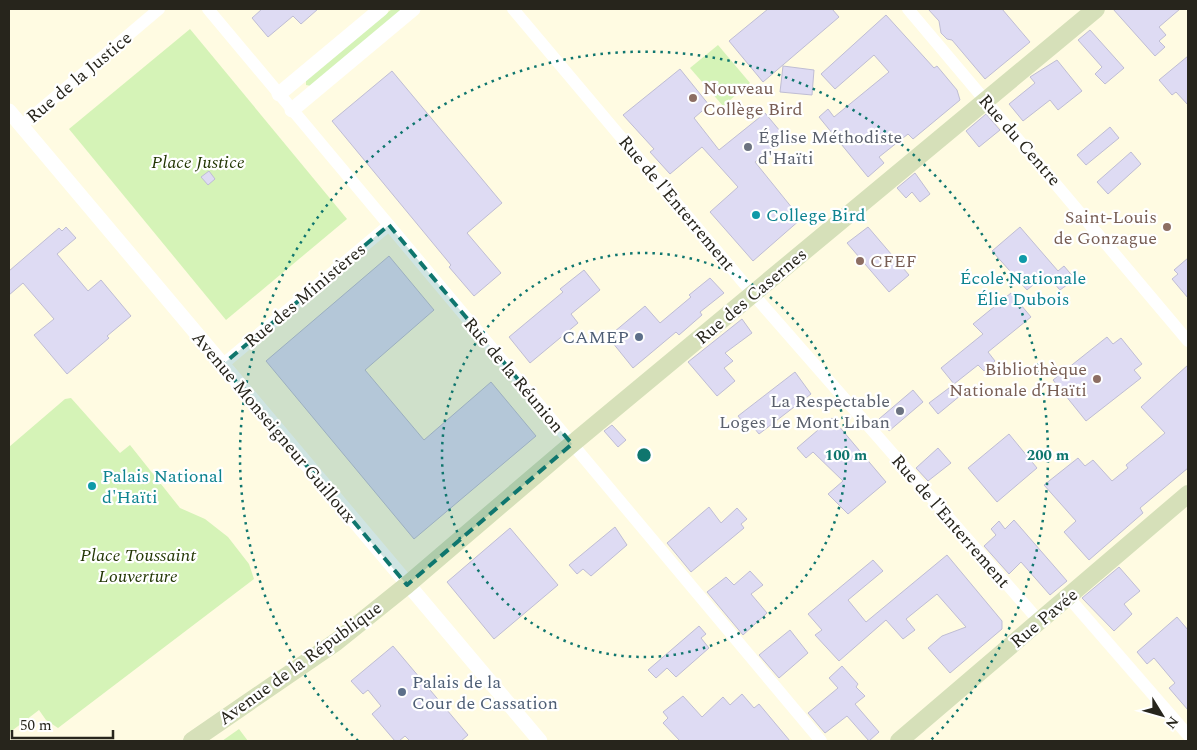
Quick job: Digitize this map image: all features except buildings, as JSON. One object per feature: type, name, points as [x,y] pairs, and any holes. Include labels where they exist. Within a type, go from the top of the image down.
[{"type":"main road","name":"Rue des Casernes","points":[[407,585],[572,444],[1096,9]]},
{"type":"main road","name":"Rue Pavée","points":[[899,741],[1069,598],[1188,494]]},
{"type":"main road","name":"Avenue de la République","points":[[192,741],[336,642],[407,585]]},
{"type":"street","name":"Rue de la Justice","points":[[21,126],[159,9]]},
{"type":"street","name":"Rue de la Réunion","points":[[208,9],[821,741]]},
{"type":"street","points":[[279,94],[381,9]]},
{"type":"street","points":[[292,110],[413,9]]},
{"type":"street","name":"Rue de l'Enterrement","points":[[513,9],[754,294],[1040,622]]},
{"type":"street","name":"Rue du Centre","points":[[908,9],[986,102],[1059,184],[1188,341]]},
{"type":"street","name":"Avenue Monseigneur Guilloux","points":[[9,111],[540,741]]},
{"type":"street","name":"Rue des Ministères","points":[[222,365],[389,225]]},
{"type":"street","points":[[1069,598],[1188,735]]},
{"type":"highlighted area","points":[[389,225],[572,444],[407,585],[222,365]]},
{"type":"green space","points":[[392,9],[403,9],[311,86],[306,85],[306,80]]},
{"type":"green space","name":"Place Justice","points":[[190,29],[347,219],[226,320],[69,129]]},
{"type":"green space","points":[[718,45],[750,83],[723,106],[690,68]]},
{"type":"green space","name":"Place Toussaint Louverture","points":[[71,398],[120,453],[130,445],[180,508],[205,519],[228,537],[249,564],[254,579],[58,728],[46,720],[39,710],[9,733],[9,447],[65,399]]},
{"type":"green space","points":[[239,729],[248,741],[222,741]]},
{"type":"place","name":"Nouveau Collège Bird","points":[[693,98]]},
{"type":"place","name":"Église Méthodiste d'Haïti","points":[[748,147]]},
{"type":"place","name":"College Bird","points":[[756,215]]},
{"type":"place","name":"Saint-Louis de Gonzague","points":[[1167,227]]},
{"type":"place","name":"École Nationale Élie Dubois","points":[[1023,259]]},
{"type":"place","name":"CFEF","points":[[860,261]]},
{"type":"place","name":"CAMEP","points":[[639,337]]},
{"type":"place","name":"Bibliothèque Nationale d’Haïti","points":[[1097,379]]},
{"type":"place","name":"La Respectable Loges Le Mont Liban","points":[[900,411]]},
{"type":"place","name":"Palais National d'Haïti","points":[[92,486]]},
{"type":"place","name":"Palais de la Cour de Cassation","points":[[402,692]]}]
